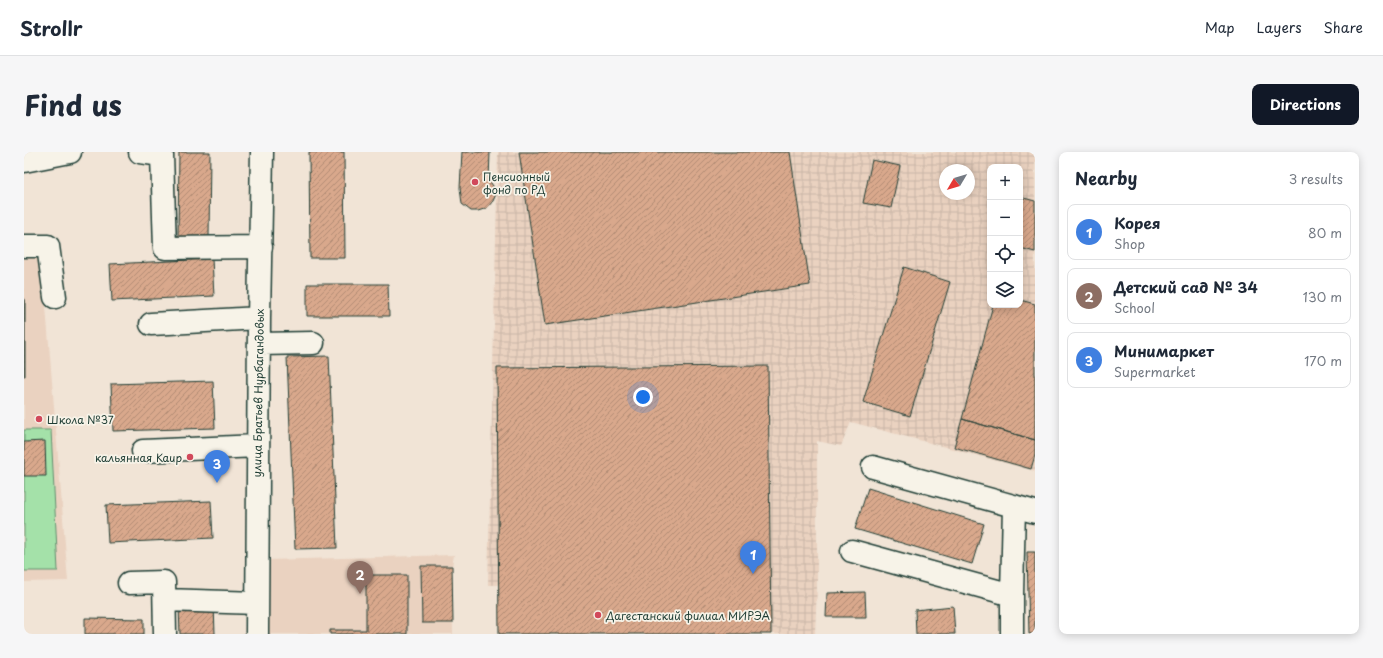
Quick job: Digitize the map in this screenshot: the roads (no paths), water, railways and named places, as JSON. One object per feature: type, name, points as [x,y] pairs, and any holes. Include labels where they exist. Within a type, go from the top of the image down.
[{"type":"street","points":[[24,161],[70,152]]},
{"type":"street","points":[[140,152],[162,155],[165,248],[261,247]]},
{"type":"street","name":"улица Братьев Нурбагандовых","points":[[257,634],[258,344],[262,152]]},
{"type":"street","points":[[24,246],[48,246],[55,297]]},
{"type":"street","points":[[151,324],[259,318]]},
{"type":"street","points":[[258,344],[313,343]]},
{"type":"street","points":[[143,451],[258,446]]},
{"type":"street","points":[[873,467],[1035,512]]},
{"type":"street","points":[[1012,634],[1014,506]]},
{"type":"street","points":[[852,551],[1012,595]]},
{"type":"street","points":[[129,583],[164,582],[165,634]]},
{"type":"street","points":[[165,600],[257,603]]},
{"type":"place","name":"Пенсионный фонд по РД","points":[[475,182]]},
{"type":"place","name":"Школа №37","points":[[39,419]]},
{"type":"place","name":"кальянная Каир","points":[[190,457]]},
{"type":"place","name":"Минимаркет","points":[[217,483]]},
{"type":"place","name":"Корея","points":[[753,574]]},
{"type":"place","name":"Детский сад № 34","points":[[360,594]]},
{"type":"place","name":"Дагестанский филиал МИРЭА","points":[[598,615]]}]
